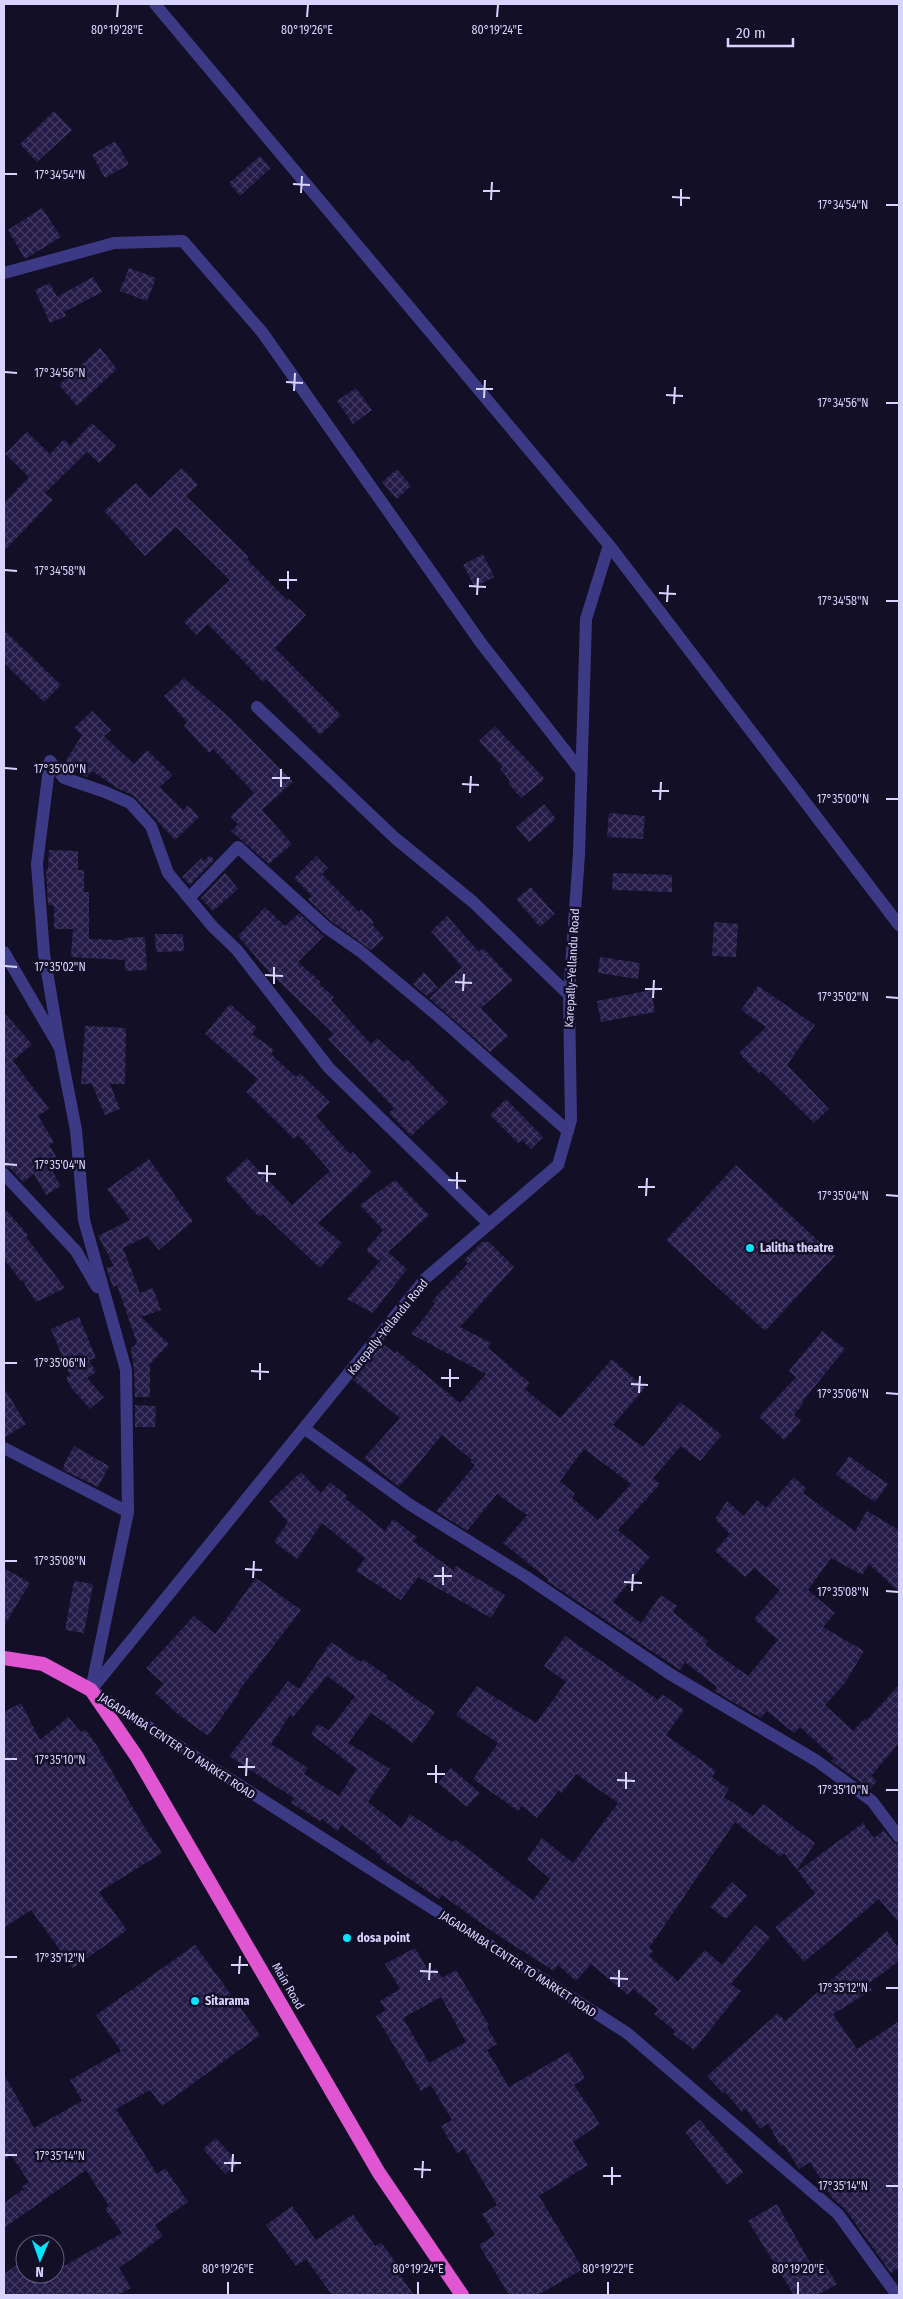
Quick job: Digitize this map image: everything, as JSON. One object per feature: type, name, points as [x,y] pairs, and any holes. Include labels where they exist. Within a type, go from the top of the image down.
[{"type":"highway","points":[[4,1658],[43,1664],[91,1690]]},
{"type":"highway","name":"Main Road","points":[[91,1690],[137,1757],[378,2172],[462,2295]]},
{"type":"street","points":[[156,4],[609,545],[899,925]]},
{"type":"street","points":[[4,273],[114,243],[183,241],[262,332],[480,643],[581,771]]},
{"type":"street","name":"Karepally-Yellandu Road","points":[[91,1690],[426,1278],[558,1165],[570,1120],[569,995],[579,854],[586,619],[609,545]]},
{"type":"street","points":[[257,707],[395,838],[472,902],[569,995]]},
{"type":"street","points":[[91,1690],[128,1512],[126,1370],[84,1220],[76,1130],[44,954],[37,864],[50,761],[64,778],[130,803],[151,826],[168,873],[236,950],[329,1068],[489,1224]]},
{"type":"street","points":[[189,898],[238,847],[327,928],[360,951],[438,1016],[568,1131]]},
{"type":"street","points":[[4,952],[60,1048]]},
{"type":"street","points":[[4,1174],[76,1251],[106,1302]]},
{"type":"street","points":[[305,1429],[409,1504],[524,1576],[670,1674],[817,1761],[872,1801],[899,1837]]},
{"type":"street","points":[[4,1448],[128,1512]]},
{"type":"street","name":"JAGADAMBA CENTER TO MARKET ROAD","points":[[91,1690],[627,2033],[838,2214],[897,2295]]},
{"type":"building","points":[[54,111],[72,130],[37,162],[20,144]]},
{"type":"building","points":[[115,141],[129,164],[105,178],[92,155]]},
{"type":"building","points":[[260,156],[271,168],[240,196],[229,183]]},
{"type":"building","points":[[42,208],[61,237],[25,259],[8,230]]},
{"type":"building","points":[[129,268],[156,278],[147,301],[120,291]]},
{"type":"building","points":[[93,277],[102,292],[64,312],[66,316],[50,323],[35,290],[50,283],[57,297]]},
{"type":"building","points":[[100,348],[117,369],[77,406],[59,385]]},
{"type":"building","points":[[356,388],[372,410],[353,424],[337,401]]},
{"type":"building","points":[[92,423],[116,446],[99,463],[87,452],[45,493],[53,500],[4,551],[4,503],[29,477],[5,454],[27,432],[50,454],[64,439],[70,446]]},
{"type":"building","points":[[182,468],[198,485],[186,496],[249,557],[247,559],[287,600],[289,599],[306,615],[275,648],[341,715],[320,735],[266,679],[263,682],[208,624],[196,635],[184,622],[230,580],[176,527],[145,556],[104,511],[136,483],[150,498]]},
{"type":"building","points":[[397,469],[411,486],[397,499],[382,482]]},
{"type":"building","points":[[483,554],[494,577],[475,587],[463,565]]},
{"type":"building","points":[[4,630],[61,685],[44,702],[4,663]]},
{"type":"building","points":[[184,678],[231,719],[293,782],[262,810],[292,844],[269,864],[231,831],[238,824],[230,817],[254,793],[213,749],[209,753],[184,726],[187,722],[164,696]]},
{"type":"building","points":[[92,711],[111,730],[104,736],[134,764],[147,750],[173,775],[160,787],[183,810],[188,805],[199,817],[175,840],[134,796],[119,789],[92,771],[87,777],[81,775],[65,762],[82,735],[74,728]]},
{"type":"building","points":[[495,726],[545,779],[521,798],[508,783],[510,781],[500,769],[503,767],[479,741]]},
{"type":"building","points":[[544,804],[556,819],[529,842],[516,827]]},
{"type":"building","points":[[609,813],[645,816],[643,839],[607,837]]},
{"type":"building","points":[[49,850],[78,851],[78,870],[84,870],[84,892],[89,892],[89,939],[124,940],[124,938],[145,937],[147,970],[125,971],[125,960],[71,957],[73,929],[54,929],[54,906],[48,905],[46,869],[48,869]]},
{"type":"building","points":[[210,855],[214,860],[190,885],[182,877],[202,858],[204,861]]},
{"type":"building","points":[[316,856],[328,868],[322,874],[359,912],[361,909],[374,922],[372,924],[384,938],[371,950],[332,922],[308,899],[312,896],[294,878]]},
{"type":"building","points":[[225,873],[238,889],[213,911],[201,898]]},
{"type":"building","points":[[613,873],[672,875],[672,892],[612,890]]},
{"type":"building","points":[[531,887],[555,914],[540,927],[516,899]]},
{"type":"building","points":[[265,907],[285,926],[299,913],[324,936],[298,962],[321,982],[319,984],[334,997],[331,1000],[371,1044],[377,1038],[403,1062],[407,1059],[448,1102],[411,1136],[389,1113],[394,1108],[328,1039],[334,1034],[268,971],[238,936]]},
{"type":"building","points":[[447,916],[479,952],[483,948],[513,980],[481,1008],[508,1036],[490,1052],[429,998],[462,967],[431,931]]},
{"type":"building","points":[[714,922],[738,924],[736,957],[712,956]]},
{"type":"building","points":[[155,934],[183,934],[184,951],[156,952]]},
{"type":"building","points":[[600,957],[640,963],[638,979],[598,973]]},
{"type":"building","points":[[424,972],[438,988],[427,996],[413,984]]},
{"type":"building","points":[[758,986],[815,1025],[787,1065],[829,1109],[814,1123],[761,1071],[759,1074],[739,1053],[766,1027],[741,1010]]},
{"type":"building","points":[[651,990],[655,1012],[601,1022],[597,1001]]},
{"type":"building","points":[[230,1004],[257,1028],[252,1034],[274,1050],[271,1054],[296,1077],[300,1073],[330,1102],[316,1116],[350,1154],[353,1152],[372,1173],[318,1223],[342,1243],[320,1268],[263,1214],[259,1217],[225,1179],[247,1158],[292,1205],[330,1171],[298,1135],[294,1139],[246,1092],[258,1079],[205,1034]]},
{"type":"building","points":[[4,1013],[32,1044],[13,1061],[49,1109],[38,1116],[54,1142],[49,1145],[57,1158],[48,1164],[61,1186],[46,1195],[34,1174],[23,1182],[10,1168],[4,1166]]},
{"type":"building","points":[[85,1026],[126,1028],[125,1084],[110,1084],[120,1109],[105,1115],[92,1084],[81,1084]]},
{"type":"building","points":[[506,1099],[543,1137],[531,1149],[522,1140],[518,1143],[490,1115]]},
{"type":"building","points":[[149,1159],[193,1221],[159,1250],[147,1236],[123,1248],[140,1293],[153,1288],[161,1310],[141,1317],[169,1344],[150,1364],[150,1397],[135,1397],[131,1349],[137,1343],[117,1285],[113,1287],[106,1268],[114,1266],[98,1236],[130,1220],[107,1189]]},
{"type":"building","name":"Lalitha theatre","points":[[736,1165],[835,1256],[765,1331],[666,1240]]},
{"type":"building","points":[[395,1180],[429,1215],[388,1252],[407,1269],[373,1313],[347,1299],[386,1254],[378,1261],[366,1250],[383,1230],[360,1205]]},
{"type":"building","points":[[4,1208],[28,1235],[26,1237],[65,1288],[36,1302],[22,1280],[4,1259]]},
{"type":"building","points":[[482,1242],[489,1242],[514,1267],[460,1327],[491,1343],[488,1348],[530,1383],[525,1389],[560,1418],[612,1359],[645,1388],[613,1425],[643,1447],[680,1402],[722,1435],[700,1461],[681,1446],[653,1478],[660,1484],[618,1530],[650,1557],[613,1602],[641,1623],[661,1595],[677,1606],[673,1612],[708,1641],[705,1645],[748,1676],[778,1640],[754,1619],[780,1590],[754,1568],[745,1577],[715,1551],[730,1534],[715,1519],[727,1501],[744,1516],[757,1500],[766,1508],[794,1477],[807,1489],[803,1493],[855,1531],[867,1511],[899,1530],[899,1592],[869,1564],[862,1575],[831,1558],[808,1590],[835,1613],[823,1627],[864,1651],[845,1683],[825,1705],[853,1731],[865,1718],[867,1720],[899,1685],[899,1743],[871,1776],[877,1781],[870,1789],[831,1761],[834,1758],[800,1727],[794,1733],[767,1711],[761,1718],[714,1691],[717,1687],[685,1662],[680,1670],[547,1581],[548,1579],[503,1543],[527,1515],[497,1494],[467,1531],[436,1511],[475,1465],[471,1462],[472,1460],[442,1435],[399,1487],[364,1458],[400,1418],[353,1380],[383,1344],[395,1353],[397,1351],[460,1403],[486,1374],[411,1334],[435,1304],[432,1301],[468,1263],[464,1260]],"holes":[[[584,1449],[631,1484],[598,1520],[572,1498],[575,1494],[560,1481]]]},
{"type":"building","points":[[79,1317],[96,1358],[89,1360],[96,1372],[87,1378],[104,1397],[90,1409],[72,1389],[66,1378],[70,1375],[51,1329]]},
{"type":"building","points":[[822,1331],[845,1349],[802,1402],[803,1404],[794,1415],[801,1421],[784,1440],[759,1417],[796,1377],[789,1371]]},
{"type":"building","points":[[4,1388],[26,1424],[4,1438]]},
{"type":"building","points":[[135,1405],[156,1406],[155,1427],[135,1427]]},
{"type":"building","points":[[74,1446],[109,1466],[98,1487],[63,1470],[65,1462]]},
{"type":"building","points":[[849,1456],[888,1484],[875,1502],[836,1475]]},
{"type":"building","points":[[301,1472],[321,1493],[330,1482],[347,1496],[345,1498],[385,1531],[393,1519],[417,1537],[413,1541],[453,1570],[456,1566],[505,1595],[491,1618],[418,1577],[401,1600],[356,1571],[365,1558],[322,1523],[297,1559],[274,1542],[288,1522],[269,1502]]},
{"type":"building","points":[[4,1568],[30,1583],[4,1626]]},
{"type":"building","points":[[256,1578],[301,1610],[238,1692],[208,1736],[174,1711],[155,1693],[164,1684],[146,1668],[194,1616],[215,1634]]},
{"type":"building","points":[[74,1581],[93,1584],[84,1633],[65,1630]]},
{"type":"building","points":[[565,1636],[658,1700],[662,1694],[684,1710],[666,1735],[716,1771],[712,1777],[729,1789],[724,1797],[753,1816],[763,1804],[815,1843],[797,1870],[784,1853],[781,1857],[735,1822],[649,1948],[653,1951],[649,1956],[678,1981],[705,1950],[722,1965],[755,1925],[770,1937],[731,1984],[741,1991],[694,2050],[673,2034],[675,2031],[654,2014],[658,2009],[633,1989],[628,1995],[591,1964],[576,1981],[558,1965],[554,1971],[499,1936],[442,1895],[439,1899],[381,1859],[382,1857],[342,1825],[337,1831],[322,1819],[320,1821],[291,1803],[294,1798],[229,1756],[288,1681],[299,1689],[331,1642],[361,1662],[363,1659],[387,1676],[386,1678],[435,1712],[413,1743],[371,1713],[348,1743],[390,1769],[368,1802],[401,1828],[410,1814],[452,1842],[455,1839],[533,1900],[550,1879],[527,1859],[542,1838],[573,1863],[618,1803],[576,1774],[562,1793],[559,1790],[537,1818],[522,1806],[518,1811],[473,1779],[498,1743],[456,1715],[477,1686],[536,1723],[566,1682],[544,1666]],"holes":[[[327,1676],[355,1696],[329,1730],[318,1724],[311,1734],[357,1769],[339,1796],[304,1774],[308,1768],[271,1744],[290,1715],[293,1717]]]},
{"type":"building","points":[[21,1703],[40,1740],[68,1717],[81,1732],[85,1729],[162,1853],[99,1892],[127,1930],[73,1968],[31,1910],[4,1928],[4,1712]]},
{"type":"building","points":[[451,1768],[480,1793],[467,1807],[438,1783]]},
{"type":"building","points":[[863,1823],[874,1838],[884,1830],[893,1842],[899,1845],[899,1923],[879,1899],[804,1962],[775,1927],[815,1894],[798,1871]]},
{"type":"building","points":[[732,1882],[747,1896],[726,1919],[710,1907]]},
{"type":"building","points":[[887,1931],[899,1949],[899,1961],[868,1984],[872,1990],[833,2014],[857,2049],[899,2021],[899,2268],[891,2273],[845,2209],[833,2199],[810,2162],[799,2169],[784,2145],[781,2147],[768,2123],[760,2129],[746,2109],[742,2112],[725,2092],[723,2093],[707,2076],[778,2013],[785,2021]]},
{"type":"building","points":[[195,1945],[260,2035],[162,2106],[150,2090],[116,2109],[157,2174],[165,2168],[188,2202],[155,2225],[163,2236],[119,2268],[131,2288],[118,2295],[8,2295],[4,2290],[4,2274],[15,2266],[15,2284],[65,2284],[65,2265],[122,2233],[105,2209],[109,2206],[86,2170],[4,2228],[4,2203],[24,2189],[22,2187],[29,2182],[11,2155],[4,2160],[4,2074],[34,2128],[82,2101],[70,2080],[121,2051],[96,2015]]},
{"type":"building","points":[[415,1948],[429,1972],[436,1968],[442,1978],[456,1970],[489,2025],[487,2027],[497,2044],[487,2050],[509,2087],[569,2052],[585,2078],[574,2085],[600,2124],[573,2142],[588,2165],[539,2196],[583,2269],[538,2295],[509,2295],[479,2245],[495,2235],[482,2214],[497,2205],[464,2149],[457,2153],[441,2126],[452,2120],[431,2085],[421,2091],[376,2016],[386,2010],[380,2001],[400,1989],[385,1964]],"holes":[[[441,1997],[466,2042],[429,2063],[403,2018]]]},
{"type":"building","points":[[700,2120],[743,2172],[727,2185],[685,2132]]},
{"type":"building","points":[[216,2138],[238,2163],[225,2174],[203,2149]]},
{"type":"building","points":[[777,2204],[812,2266],[822,2260],[837,2284],[818,2295],[794,2295],[748,2221]]},
{"type":"building","points":[[292,2206],[316,2240],[353,2214],[375,2246],[381,2242],[402,2271],[399,2274],[414,2295],[332,2295],[306,2259],[296,2266],[266,2225]]},
{"type":"place","name":"Lalitha theatre","points":[[750,1248]]},
{"type":"place","name":"dosa point","points":[[347,1938]]},
{"type":"place","name":"Sitarama","points":[[195,2001]]}]
